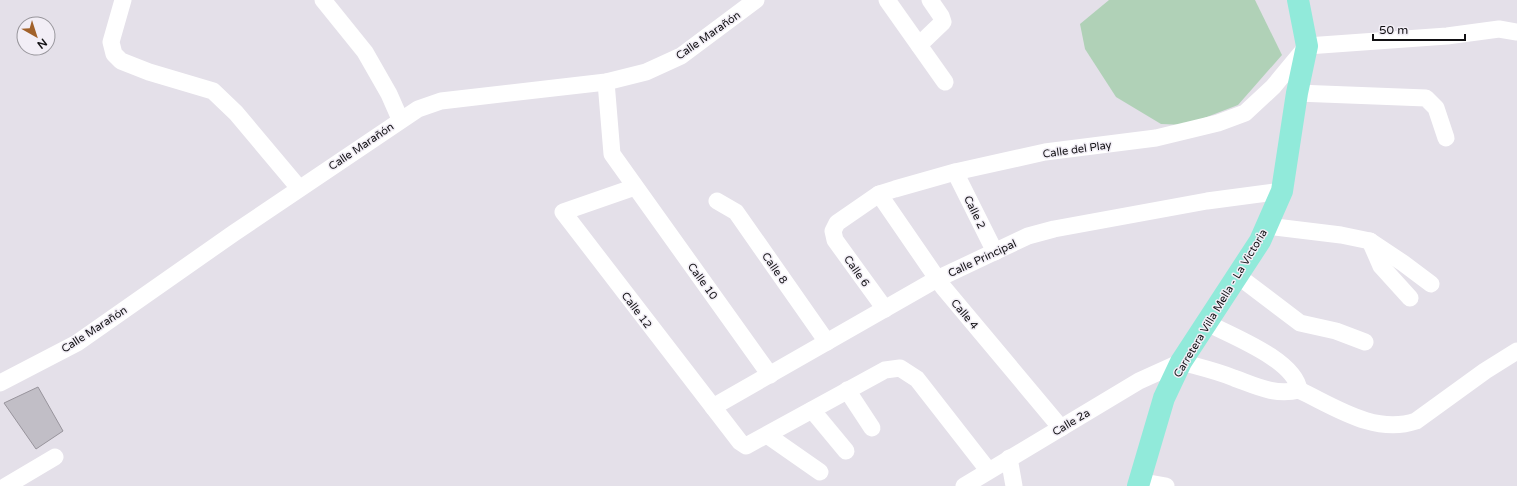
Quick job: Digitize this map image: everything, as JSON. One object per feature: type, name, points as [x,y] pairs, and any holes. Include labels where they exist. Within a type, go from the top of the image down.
[{"type":"main road","name":"Carretera Villa Mella - La Victoria","points":[[1138,484],[1164,398],[1181,362],[1260,242],[1282,191],[1297,93],[1307,46],[1298,0]]},
{"type":"street","points":[[123,0],[111,42],[112,49],[117,58],[149,72],[213,91],[236,113],[299,188]]},
{"type":"street","points":[[323,0],[365,52],[389,94],[400,119]]},
{"type":"street","name":"Calle Marañón","points":[[0,383],[78,343],[299,188],[400,119],[418,109],[441,101],[606,82],[646,72],[681,56],[756,0]]},
{"type":"street","points":[[887,0],[945,82]]},
{"type":"street","points":[[919,45],[943,22],[942,16],[930,0]]},
{"type":"street","points":[[1307,46],[1447,36],[1499,29],[1517,32]]},
{"type":"street","name":"Calle del Play","points":[[833,231],[837,223],[878,194],[955,172],[1045,152],[1156,138],[1218,123],[1245,113],[1273,87],[1307,46]]},
{"type":"street","name":"Calle 10","points":[[606,82],[612,154],[770,374]]},
{"type":"street","points":[[1297,93],[1426,98],[1434,104],[1446,138]]},
{"type":"street","name":"Calle 2","points":[[955,172],[995,252]]},
{"type":"street","name":"Calle 12","points":[[635,187],[563,212],[700,393],[713,407],[740,442],[746,446],[767,435]]},
{"type":"street","name":"Calle Principal","points":[[713,407],[937,279],[1028,236],[1054,229],[1207,200],[1282,191]]},
{"type":"street","name":"Calle 4","points":[[878,194],[937,279],[1061,428]]},
{"type":"street","name":"Calle 8","points":[[717,201],[736,212],[827,342]]},
{"type":"street","points":[[1267,226],[1341,235],[1370,241],[1403,263],[1430,284]]},
{"type":"street","name":"Calle 6","points":[[833,231],[835,240],[885,309]]},
{"type":"street","points":[[1370,241],[1381,266],[1410,298]]},
{"type":"street","points":[[1238,276],[1300,323],[1336,331],[1364,342]]},
{"type":"street","points":[[1207,322],[1281,364],[1298,382],[1299,390]]},
{"type":"street","points":[[1181,362],[1214,371],[1262,389],[1289,393],[1299,390],[1366,421],[1392,426],[1404,425],[1416,421],[1485,371],[1517,350]]},
{"type":"street","name":"Calle 2a","points":[[964,486],[988,470],[1139,381],[1181,362]]},
{"type":"street","points":[[820,472],[767,435],[885,370],[900,368],[917,379],[988,470]]},
{"type":"street","points":[[848,390],[872,428]]},
{"type":"street","points":[[812,410],[846,450]]},
{"type":"street","points":[[6,486],[55,457]]},
{"type":"street","points":[[1009,458],[1014,486]]},
{"type":"street","points":[[1138,484],[1166,486]]},
{"type":"green space","points":[[1109,0],[1255,0],[1282,55],[1238,105],[1186,125],[1161,124],[1116,97],[1085,49],[1080,24]]},
{"type":"building","points":[[38,387],[63,431],[36,449],[4,403]]}]
